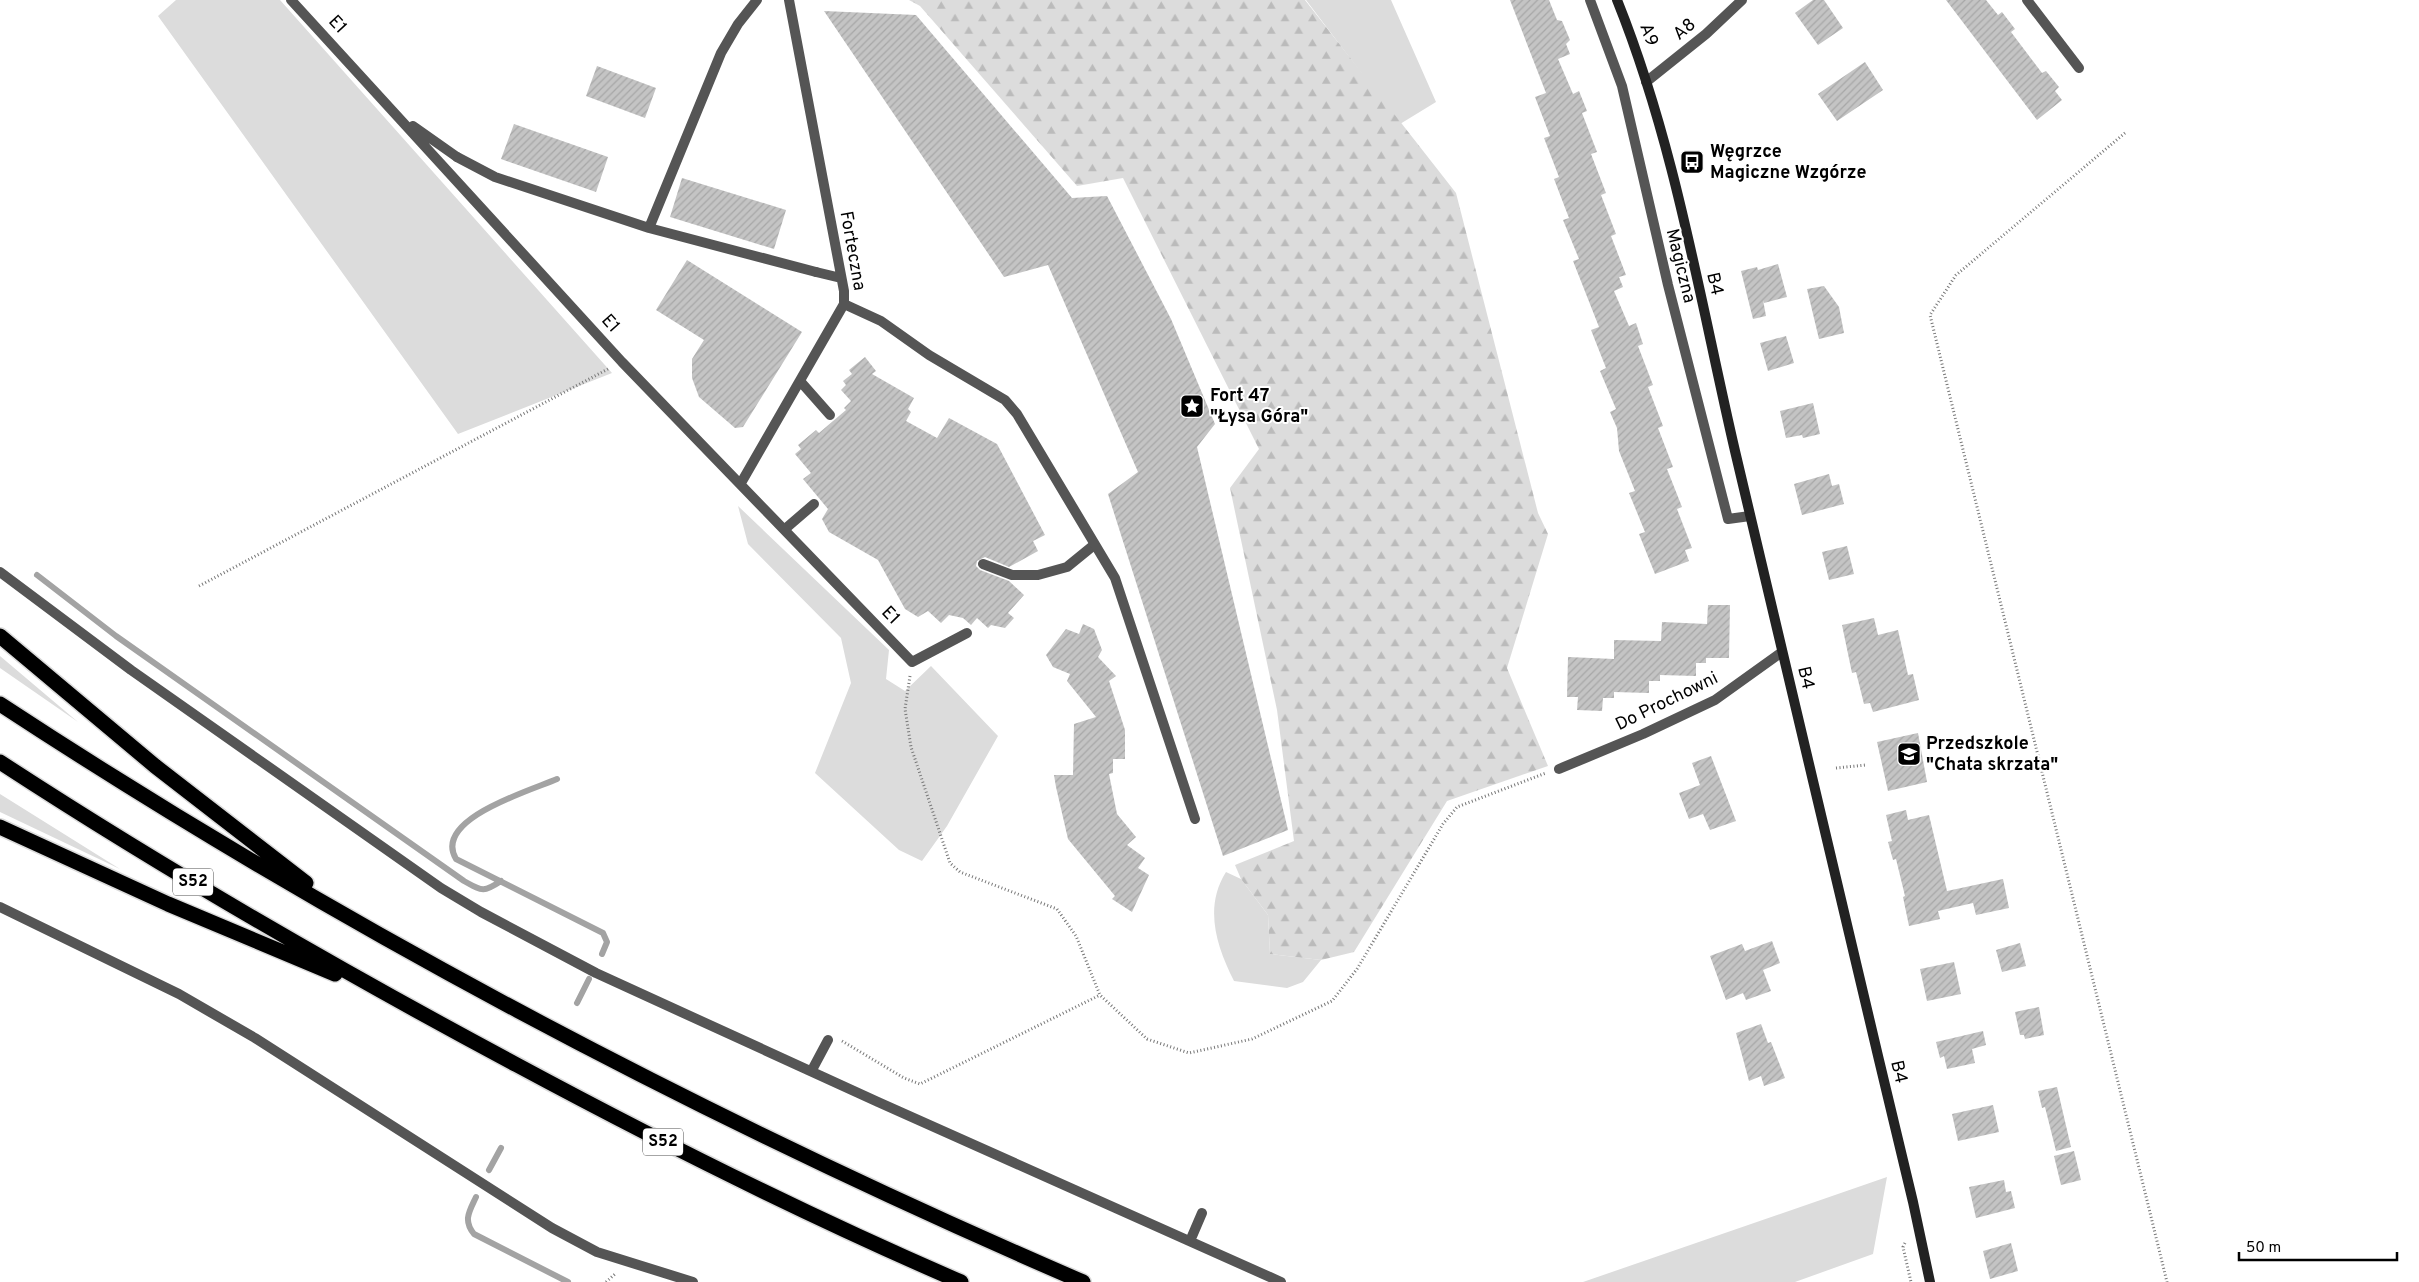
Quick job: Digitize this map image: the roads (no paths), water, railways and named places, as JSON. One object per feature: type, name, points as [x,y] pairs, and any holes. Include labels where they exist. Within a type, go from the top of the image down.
[{"type":"highway","points":[[0,636],[155,766],[356,922]]},
{"type":"highway","points":[[0,704],[174,814],[356,922],[509,1007],[659,1084],[941,1220],[1083,1282]]},
{"type":"highway","name":"S52","points":[[0,762],[173,870],[389,997],[637,1129],[807,1213],[961,1282]]},
{"type":"highway","points":[[0,827],[168,904],[389,997]]},
{"type":"street","name":"E1","points":[[292,0],[622,362],[912,662],[967,633]]},
{"type":"street","points":[[649,228],[721,52],[738,24],[757,0]]},
{"type":"street","name":"Forteczna","points":[[741,483],[844,304],[841,278],[789,0]]},
{"type":"street","name":"Magiczna","points":[[1590,0],[1622,86],[1664,267],[1728,519],[1750,516]]},
{"type":"street","name":"A9","points":[[1617,0],[1633,40],[1646,82]]},
{"type":"street","name":"A8","points":[[1646,82],[1706,34],[1742,0]]},
{"type":"street","points":[[2027,0],[2079,68]]},
{"type":"street","name":"B4","points":[[1646,82],[1669,159],[1750,516],[1930,1282]]},
{"type":"street","points":[[396,114],[457,157],[495,177],[649,228],[841,278]]},
{"type":"street","points":[[844,304],[873,315],[929,355],[1005,400],[1017,414],[1115,578],[1194,819]]},
{"type":"street","points":[[800,381],[830,415]]},
{"type":"street","points":[[785,529],[814,504]]},
{"type":"street","points":[[983,564],[1012,575],[1038,575],[1066,567],[1094,545]]},
{"type":"street","points":[[0,572],[132,670],[441,888],[481,912],[596,972],[878,1102],[1281,1282]]},
{"type":"street","name":"Do Prochowni","points":[[1559,769],[1643,734],[1715,700],[1782,652]]},
{"type":"street","points":[[0,906],[179,994],[255,1038],[552,1228],[597,1252],[693,1282]]},
{"type":"street","points":[[812,1070],[828,1040]]},
{"type":"street","points":[[1190,1241],[1202,1212]]},
{"type":"waterway","points":[[37,575],[116,636],[464,881],[479,889],[486,889],[501,881]]},
{"type":"waterway","points":[[557,779],[488,808],[471,819],[458,831],[452,845],[456,859],[603,933],[607,942],[602,954]]},
{"type":"waterway","points":[[577,1003],[589,979]]},
{"type":"waterway","points":[[489,1170],[501,1148]]},
{"type":"waterway","points":[[476,1197],[468,1216],[469,1224],[474,1234],[568,1282]]},
{"type":"place","name":"Węgrzce Magiczne Wzgórze","points":[[1692,162]]},
{"type":"place","name":"Fort 47 \"Łysa Góra\"","points":[[1192,406]]},
{"type":"place","name":"Przedszkole \"Chata skrzata\"","points":[[1909,754]]}]
